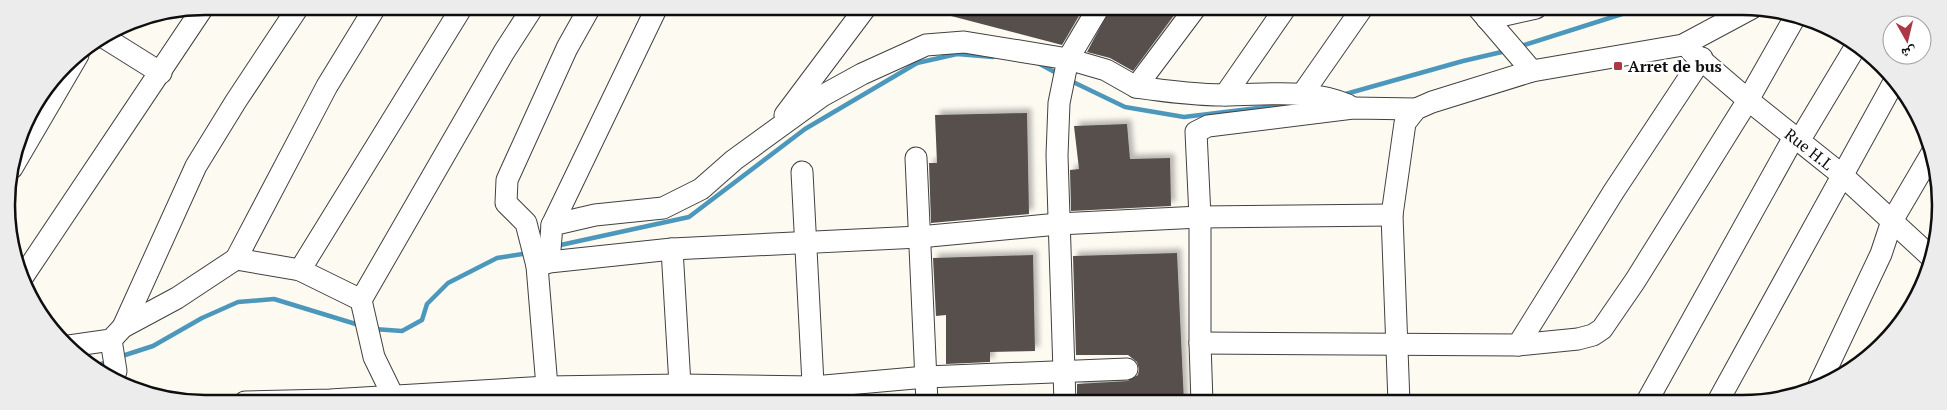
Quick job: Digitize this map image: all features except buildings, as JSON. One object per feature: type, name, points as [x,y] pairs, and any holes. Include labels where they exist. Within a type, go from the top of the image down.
[{"type":"street","points":[[27,271],[162,73],[198,15]]},
{"type":"street","points":[[115,372],[117,333],[196,166],[236,100],[293,15]]},
{"type":"street","points":[[76,344],[117,333],[177,298],[236,259],[327,86],[370,15]]},
{"type":"street","points":[[300,270],[456,15]]},
{"type":"street","points":[[391,395],[374,357],[361,300],[504,52],[528,15]]},
{"type":"street","points":[[543,264],[526,223],[506,202],[507,180],[566,48],[585,15]]},
{"type":"street","points":[[547,387],[543,264],[552,225],[654,15]]},
{"type":"street","points":[[774,130],[860,15]]},
{"type":"street","points":[[1065,395],[1058,224],[1057,156],[1060,103],[1068,59],[1090,15]]},
{"type":"street","points":[[1136,87],[1190,15]]},
{"type":"street","points":[[1226,95],[1281,15]]},
{"type":"street","points":[[1302,93],[1358,15]]},
{"type":"street","points":[[1484,15],[1532,71]]},
{"type":"street","points":[[1202,395],[1200,217],[1196,132],[1208,126],[1353,108],[1416,109],[1432,102],[1532,71],[1683,45],[1739,15]]},
{"type":"street","points":[[1200,343],[1518,345],[1578,339],[1593,335],[1602,329],[1635,281],[1748,100],[1792,21]]},
{"type":"street","points":[[109,41],[162,73]]},
{"type":"street","points":[[552,225],[595,215],[663,208],[700,189],[774,130],[822,96],[862,74],[926,45],[964,42],[1068,59],[1106,70],[1136,87],[1226,95],[1302,93],[1332,98],[1353,108]]},
{"type":"street","name":"Rue H.L","points":[[1683,45],[1702,58],[1748,100],[1842,175],[1926,253]]},
{"type":"street","points":[[1651,395],[1796,139],[1853,51]]},
{"type":"street","points":[[1518,345],[1614,191],[1702,58]]},
{"type":"street","points":[[24,148],[65,77]]},
{"type":"street","points":[[1721,395],[1891,87]]},
{"type":"street","points":[[1399,395],[1392,215],[1405,123],[1416,109]]},
{"type":"street","points":[[916,158],[927,395]]},
{"type":"street","points":[[1823,377],[1881,254],[1892,221],[1927,161]]},
{"type":"street","points":[[802,172],[814,395]]},
{"type":"street","points":[[543,264],[672,249],[919,237],[1058,224],[1200,217],[1392,215]]},
{"type":"street","points":[[672,249],[681,394]]},
{"type":"street","points":[[236,259],[300,270],[361,300]]},
{"type":"street","points":[[444,395],[547,387],[681,394],[814,395],[926,377],[1127,369]]},
{"type":"waterway","points":[[1518,47],[1619,15]]},
{"type":"waterway","points":[[1342,95],[1506,51]]},
{"type":"waterway","points":[[556,246],[689,217],[805,129],[917,63],[957,54],[993,57]]},
{"type":"waterway","points":[[1038,63],[1060,75]]},
{"type":"waterway","points":[[1071,81],[1125,107],[1184,117],[1290,104]]},
{"type":"waterway","points":[[374,329],[402,331],[422,320],[427,304],[448,283],[497,258],[529,253]]},
{"type":"waterway","points":[[119,357],[153,346],[202,318],[238,302],[274,299],[359,325]]},
{"type":"waterway","points":[[101,364],[109,361]]},
{"type":"place","name":"Arret de bus","points":[[1618,66]]}]
